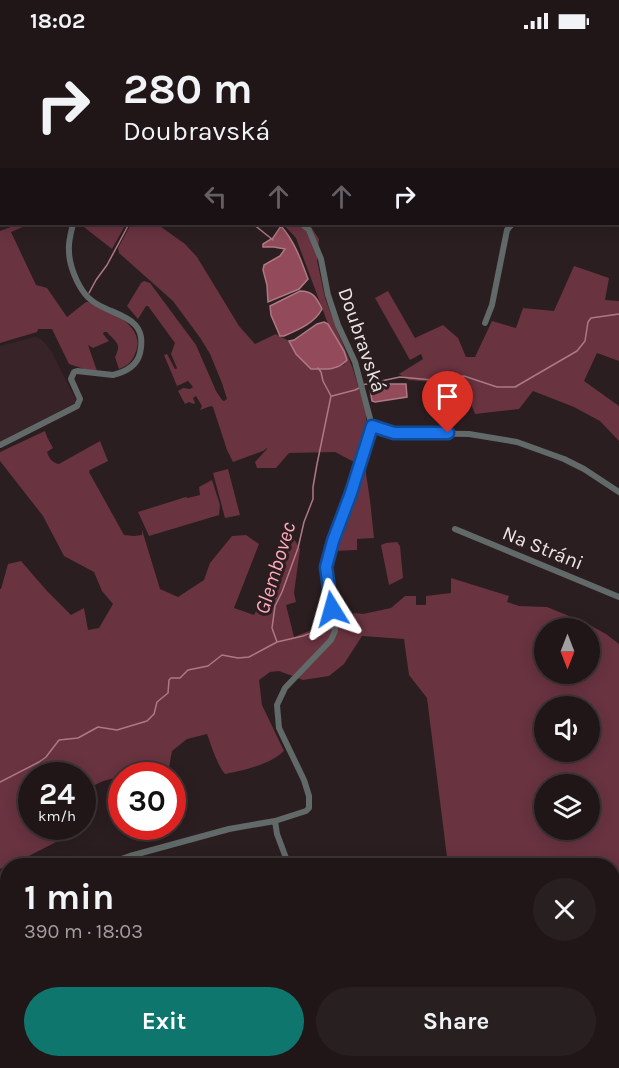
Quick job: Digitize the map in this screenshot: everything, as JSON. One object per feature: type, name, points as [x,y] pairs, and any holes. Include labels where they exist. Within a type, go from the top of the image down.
[{"type":"street","points":[[0,445],[77,406],[80,399],[71,379],[74,372],[113,375],[129,369],[140,354],[140,332],[135,324],[89,298],[78,282],[69,252],[73,225]]},
{"type":"street","name":"Doubravská","points":[[303,225],[309,230],[321,259],[328,295],[338,325],[356,362],[372,426]]},
{"type":"street","points":[[485,323],[492,305],[507,230],[511,225]]},
{"type":"street","points":[[124,858],[230,829],[275,821],[302,813],[309,808],[309,796],[304,780],[279,728],[277,705],[285,688],[331,640],[335,631],[326,567],[372,426],[394,433],[469,434],[517,442],[564,459],[619,492]]},
{"type":"street","name":"Na Stráni","points":[[455,529],[619,597]]},
{"type":"street","points":[[275,821],[276,834],[286,858]]},
{"type":"shaded area","points":[[16,225],[28,225],[11,232],[36,285],[47,288],[67,317],[88,302],[116,315],[131,327],[138,344],[134,357],[127,365],[119,369],[115,357],[118,346],[107,332],[103,334],[109,341],[93,348],[88,345],[97,371],[69,364],[52,329],[38,329],[37,332],[0,343],[0,231]]},
{"type":"shaded area","points":[[81,225],[125,225],[112,249]]},
{"type":"shaded area","points":[[130,225],[158,225],[185,244],[197,257],[239,326],[255,344],[276,334],[289,341],[296,354],[334,369],[345,364],[344,351],[328,324],[296,238],[284,225],[310,225],[319,239],[317,260],[325,298],[353,369],[366,413],[367,430],[356,463],[335,452],[289,453],[276,468],[257,468],[255,462],[267,448],[233,462],[213,407],[200,410],[202,406],[196,396],[193,398],[194,404],[189,402],[185,404],[178,391],[193,387],[188,381],[177,386],[164,355],[167,354],[176,369],[171,354],[175,343],[148,306],[138,319],[127,306],[141,283],[144,281],[150,283],[196,345],[216,391],[224,401],[227,399],[210,354],[173,301],[119,253],[118,248]]},
{"type":"shaded area","points":[[281,226],[294,245],[308,279],[299,289],[268,302],[264,265],[280,256],[285,249],[263,247],[263,244],[273,238]]},
{"type":"shaded area","points":[[574,266],[609,278],[605,300],[619,301],[619,361],[597,353],[584,381],[619,406],[619,441],[600,421],[574,407],[533,391],[519,409],[475,414],[464,385],[409,380],[399,374],[423,359],[421,354],[410,360],[375,298],[388,291],[415,338],[443,325],[458,338],[466,357],[475,357],[492,321],[516,328],[523,308],[554,311]]},
{"type":"shaded area","points":[[300,291],[314,296],[322,309],[306,326],[280,336],[271,315],[270,306]]},
{"type":"shaded area","points":[[324,322],[328,324],[347,360],[335,368],[311,369],[296,354],[289,341]]},
{"type":"shaded area","points":[[35,337],[41,339],[51,351],[76,400],[75,403],[0,442],[0,346]]},
{"type":"shaded area","points":[[374,384],[406,384],[407,397],[372,401],[370,389]]},
{"type":"shaded area","points":[[45,431],[53,448],[47,452],[53,461],[59,464],[100,441],[108,461],[89,472],[124,535],[142,535],[142,530],[160,589],[178,597],[204,580],[210,563],[232,536],[246,535],[259,544],[234,608],[254,615],[294,539],[300,549],[294,593],[296,602],[286,605],[294,637],[354,613],[363,614],[391,608],[405,596],[416,596],[416,605],[426,605],[426,596],[451,593],[451,578],[509,596],[507,602],[519,606],[547,607],[574,618],[534,618],[534,684],[600,684],[600,631],[606,634],[619,644],[619,858],[447,858],[427,698],[409,675],[404,639],[362,636],[344,664],[329,676],[303,680],[279,671],[270,672],[259,680],[262,705],[284,751],[256,766],[225,774],[207,734],[187,739],[172,751],[170,762],[108,762],[108,780],[96,785],[96,762],[18,762],[18,840],[60,840],[25,858],[0,858],[0,589],[8,564],[21,561],[71,615],[84,608],[88,630],[99,628],[113,604],[102,591],[94,572],[64,556],[43,516],[0,461],[0,452]]},
{"type":"shaded area","points":[[362,467],[365,467],[374,538],[357,539],[357,550],[334,551]]},
{"type":"shaded area","points":[[228,469],[240,515],[225,518],[213,473]]},
{"type":"shaded area","points":[[212,480],[220,505],[219,515],[149,536],[138,512],[200,495],[199,487]]},
{"type":"shaded area","points":[[397,542],[400,546],[403,578],[389,585],[381,545]]},
{"type":"waterway","points":[[89,293],[128,225]]},
{"type":"waterway","points":[[254,225],[273,240]]},
{"type":"waterway","points":[[362,385],[400,377],[443,381],[451,377],[464,376],[497,387],[515,387],[577,351],[585,341],[588,322],[591,318],[619,314]]},
{"type":"waterway","name":"Glembovec","points":[[0,782],[39,762],[46,757],[59,740],[78,738],[98,727],[117,730],[147,721],[154,714],[157,702],[168,693],[171,678],[180,678],[188,670],[208,666],[222,655],[238,658],[249,657],[277,642],[272,628],[275,606],[298,548],[304,522],[313,499],[317,464],[331,396],[318,368]]},
{"type":"waterway","points":[[332,396],[359,388]]},
{"type":"waterway","points":[[277,642],[333,626]]},
{"type":"route","points":[[332,609],[326,567],[372,426],[394,433],[448,433]]}]
